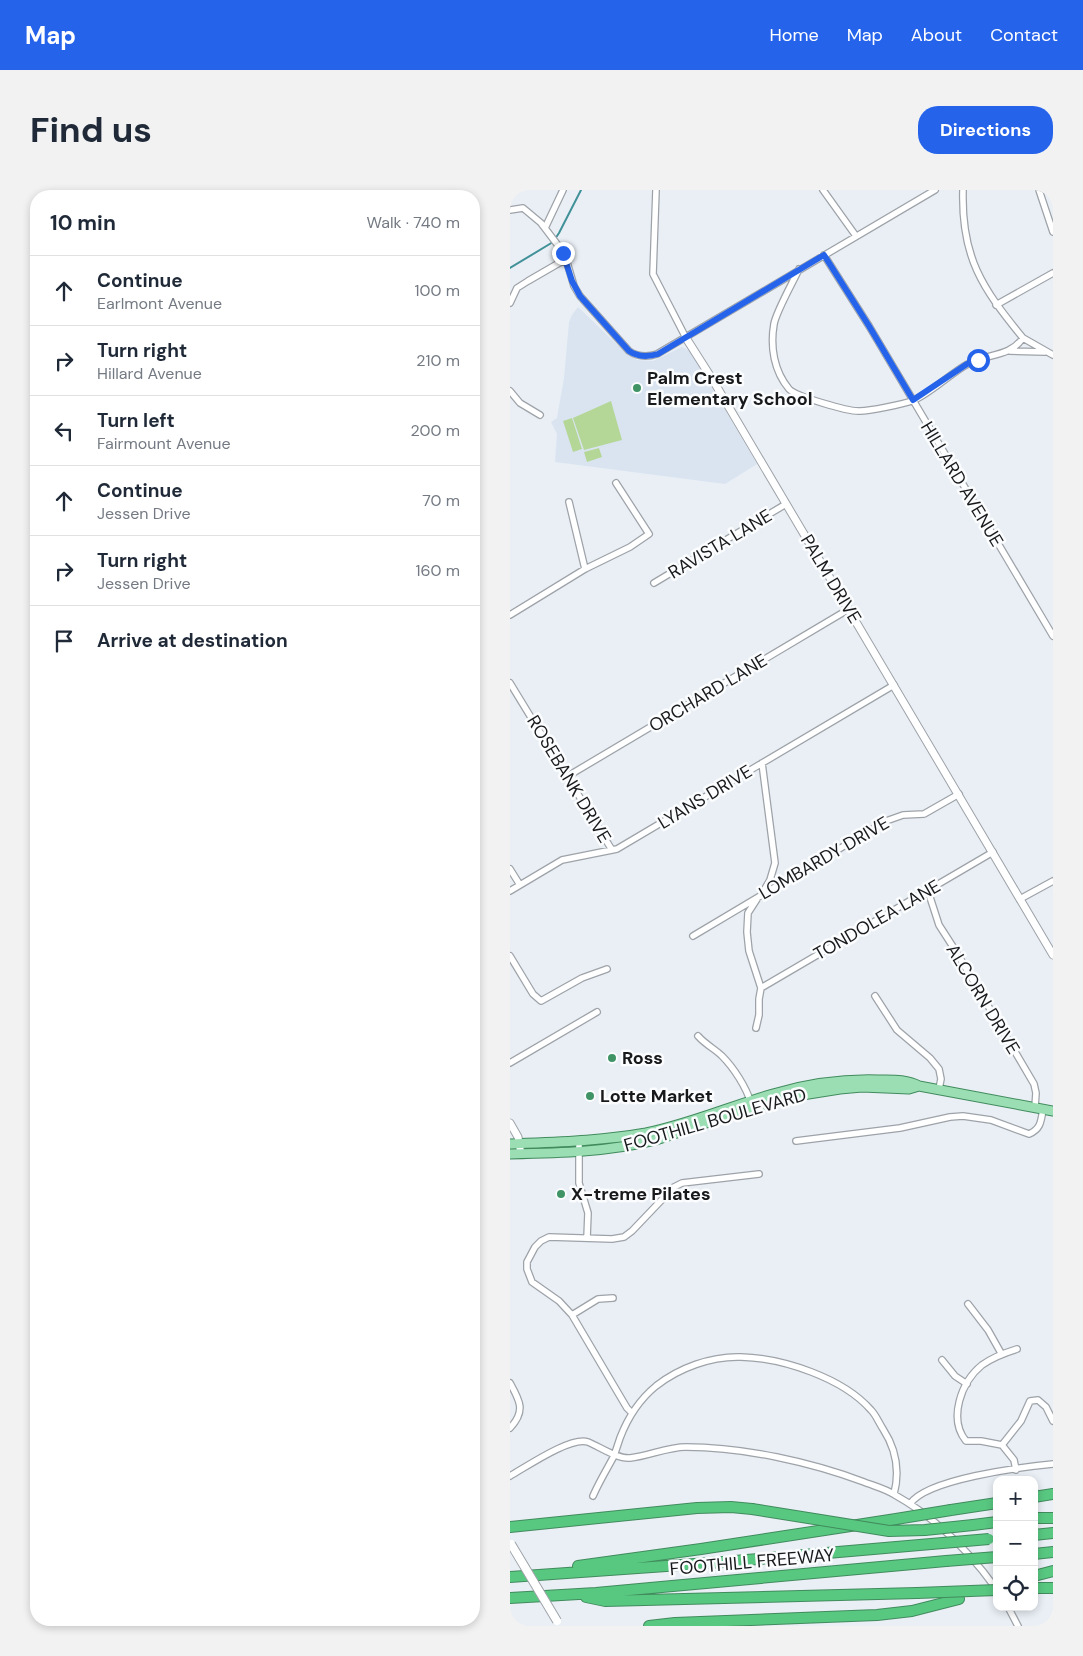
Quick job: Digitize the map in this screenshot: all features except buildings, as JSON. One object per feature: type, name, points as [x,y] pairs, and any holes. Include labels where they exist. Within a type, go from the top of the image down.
[{"type":"highway","points":[[1038,1496],[1053,1494]]},
{"type":"highway","points":[[510,1575],[701,1549],[993,1504]]},
{"type":"highway","points":[[510,1527],[697,1508],[731,1507],[889,1532],[993,1522]]},
{"type":"highway","points":[[1038,1518],[1053,1518]]},
{"type":"highway","points":[[1038,1535],[1053,1533]]},
{"type":"highway","name":"FOOTHILL FREEWAY","points":[[510,1575],[722,1562],[993,1538]]},
{"type":"highway","points":[[1038,1554],[1053,1552]]},
{"type":"highway","name":"FOOTHILL FREEWAY","points":[[510,1598],[576,1594],[993,1557]]},
{"type":"highway","points":[[1038,1575],[1053,1572]]},
{"type":"highway","points":[[1038,1588],[1052,1588]]},
{"type":"highway","points":[[576,1594],[605,1602],[993,1589]]},
{"type":"highway","points":[[649,1626],[675,1623],[877,1616],[912,1611],[993,1590]]},
{"type":"main road","name":"FOOTHILL BOULEVARD","points":[[510,1154],[579,1151],[640,1144],[795,1089],[834,1082],[894,1080],[912,1082],[919,1086],[1053,1111]]},
{"type":"main road","name":"FOOTHILL BOULEVARD","points":[[515,1144],[579,1141],[648,1132],[697,1123]]},
{"type":"main road","points":[[511,1544],[557,1621]]},
{"type":"street","points":[[545,228],[563,190]]},
{"type":"street","name":"PALM DRIVE","points":[[656,190],[653,274],[686,338],[714,382],[1053,955]]},
{"type":"street","points":[[823,190],[856,236]]},
{"type":"street","points":[[510,210],[523,208],[545,228],[566,259],[572,281],[580,296],[629,351],[635,355],[650,356],[658,354],[686,338],[799,269],[935,190]]},
{"type":"street","points":[[963,190],[964,225],[969,250],[983,285],[996,305],[1023,338],[1051,354]]},
{"type":"street","points":[[1038,190],[1053,232]]},
{"type":"street","name":"HILLARD AVENUE","points":[[824,255],[869,326],[1053,636]]},
{"type":"street","points":[[510,303],[517,288],[566,259]]},
{"type":"street","points":[[799,269],[774,323],[774,363],[780,377],[790,391],[838,408],[860,412],[913,400],[967,364],[989,356],[1010,351],[1051,354]]},
{"type":"street","points":[[996,305],[1053,273]]},
{"type":"street","points":[[1010,351],[1023,338]]},
{"type":"street","points":[[510,391],[520,403],[540,416]]},
{"type":"street","points":[[510,615],[585,569],[630,547],[649,534],[616,483]]},
{"type":"street","points":[[569,502],[585,569]]},
{"type":"street","name":"RAVISTA LANE","points":[[654,583],[786,504]]},
{"type":"street","name":"ORCHARD LANE","points":[[568,776],[849,609]]},
{"type":"street","name":"ROSEBANK DRIVE","points":[[510,683],[612,850]]},
{"type":"street","name":"LYANS DRIVE","points":[[510,891],[562,860],[617,850],[894,685]]},
{"type":"street","points":[[756,1028],[762,988],[749,951],[749,909],[762,894],[770,880],[775,864],[762,763]]},
{"type":"street","name":"LOMBARDY DRIVE","points":[[693,936],[886,821],[903,815],[924,814],[959,794]]},
{"type":"street","name":"TONDOLEA LANE","points":[[762,988],[993,852]]},
{"type":"street","points":[[510,869],[520,885]]},
{"type":"street","points":[[1020,899],[1053,880]]},
{"type":"street","name":"ALCORN DRIVE","points":[[928,891],[943,933],[957,953],[1034,1084],[1039,1108]]},
{"type":"street","points":[[510,956],[533,994],[541,1001],[582,978],[607,969]]},
{"type":"street","points":[[875,996],[897,1030],[930,1058],[939,1069],[941,1078],[939,1089]]},
{"type":"street","points":[[510,1063],[597,1012]]},
{"type":"street","points":[[698,1036],[707,1046],[728,1062],[746,1090],[752,1104]]},
{"type":"street","points":[[796,1141],[900,1128],[963,1116],[991,1120],[1029,1134],[1040,1126],[1039,1108]]},
{"type":"street","points":[[510,1123],[515,1144],[521,1154]]},
{"type":"street","points":[[579,1141],[579,1183],[588,1213],[587,1238]]},
{"type":"street","points":[[632,1412],[627,1408],[572,1315],[559,1301],[532,1282],[527,1269],[532,1250],[544,1239],[554,1236],[612,1239],[624,1237],[674,1187],[682,1183],[759,1174]]},
{"type":"street","points":[[572,1315],[598,1299],[613,1298]]},
{"type":"street","points":[[968,1304],[988,1330],[1001,1353]]},
{"type":"street","points":[[1016,1470],[1014,1460],[1002,1445],[981,1441],[966,1441],[958,1426],[957,1412],[966,1384],[981,1366],[1001,1353],[1017,1349]]},
{"type":"street","points":[[593,1496],[615,1454],[632,1412],[656,1386],[690,1366],[704,1362],[741,1357],[774,1361],[800,1368],[838,1384],[872,1410],[890,1440],[894,1452],[898,1470],[894,1494]]},
{"type":"street","points":[[942,1360],[955,1376],[966,1384]]},
{"type":"street","points":[[510,1383],[518,1398],[520,1414],[517,1421],[510,1428]]},
{"type":"street","points":[[1002,1445],[1021,1421],[1030,1401],[1038,1400],[1046,1407],[1053,1421]]},
{"type":"street","points":[[510,1476],[563,1446],[577,1441],[588,1442],[627,1458],[684,1447],[724,1449],[818,1467],[894,1494],[910,1504],[950,1535],[993,1584]]},
{"type":"street","points":[[910,1504],[918,1495],[947,1482],[1053,1464]]},
{"type":"street","points":[[1010,1611],[1018,1626]]},
{"type":"shaded area","name":"Palm Crest Elementary School","points":[[578,307],[628,355],[637,360],[653,361],[682,347],[690,351],[757,464],[725,484],[555,462],[557,434],[551,422],[557,418],[564,378],[569,322]]},
{"type":"green space","points":[[611,401],[622,440],[584,450],[573,418]]},
{"type":"green space","points":[[572,418],[582,449],[573,452],[563,421]]},
{"type":"green space","points":[[599,448],[602,457],[587,462],[584,452]]},
{"type":"waterway","points":[[510,268],[553,242],[581,190]]},
{"type":"place","name":"Palm Crest Elementary School","points":[[637,388]]},
{"type":"place","name":"Ross","points":[[612,1058]]},
{"type":"place","name":"Lotte Market","points":[[590,1096]]},
{"type":"place","name":"X-treme Pilates","points":[[561,1194]]},
{"type":"route","points":[[563,253],[572,281],[580,296],[629,351],[635,355],[650,356],[658,354],[824,255],[913,400],[967,364],[978,360]]}]
